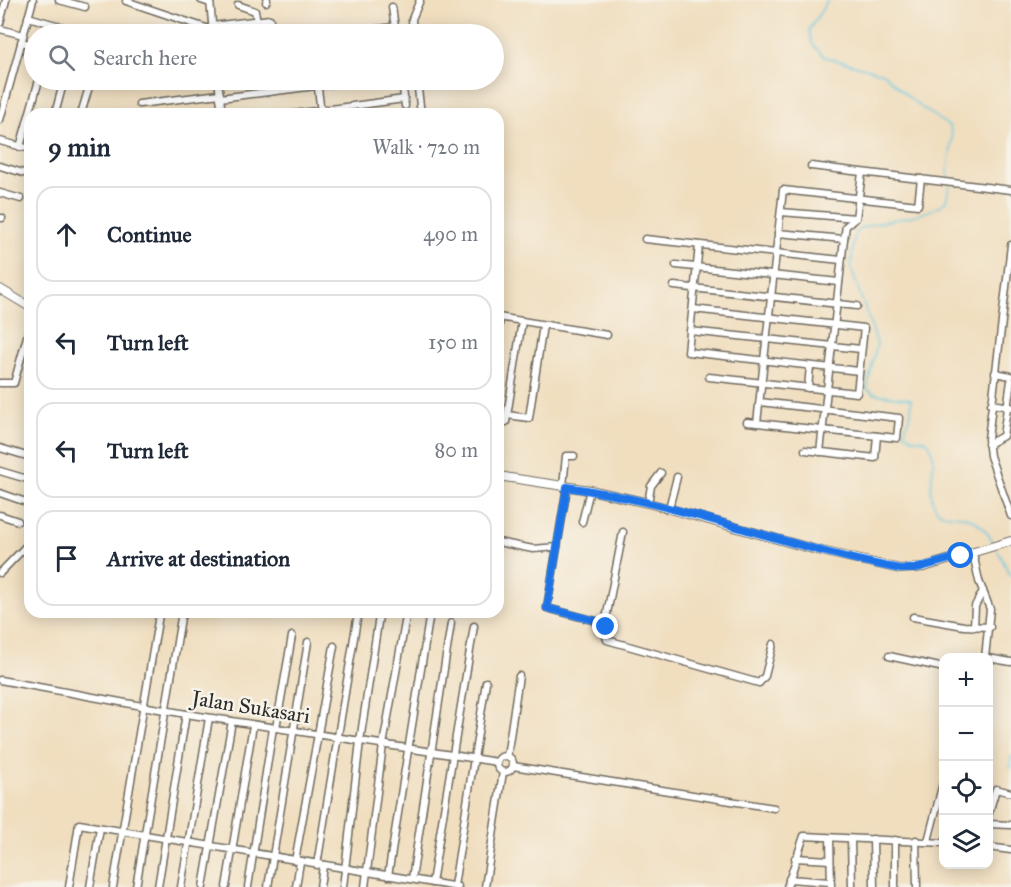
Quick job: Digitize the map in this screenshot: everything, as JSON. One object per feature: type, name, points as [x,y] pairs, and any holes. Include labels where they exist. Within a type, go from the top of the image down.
[{"type":"street","points":[[0,23],[6,0]]},
{"type":"street","points":[[26,24],[33,0]]},
{"type":"street","points":[[59,0],[85,8]]},
{"type":"street","points":[[201,0],[210,2],[212,24]]},
{"type":"street","points":[[411,24],[411,19],[420,0]]},
{"type":"street","points":[[126,1],[194,24]]},
{"type":"street","points":[[238,5],[255,11],[257,21]]},
{"type":"street","points":[[392,8],[395,24]]},
{"type":"street","points":[[28,17],[52,24]]},
{"type":"street","points":[[242,24],[270,19]]},
{"type":"street","points":[[0,29],[22,38]]},
{"type":"street","points":[[0,120],[24,31]]},
{"type":"street","points":[[31,108],[36,90]]},
{"type":"street","points":[[57,108],[61,90]]},
{"type":"street","points":[[83,108],[88,90]]},
{"type":"street","points":[[219,90],[221,108]]},
{"type":"street","points":[[139,104],[265,90]]},
{"type":"street","points":[[318,90],[320,108]]},
{"type":"street","points":[[358,108],[405,103],[403,90]]},
{"type":"street","points":[[418,90],[420,108]]},
{"type":"street","points":[[20,147],[24,133]]},
{"type":"street","points":[[0,141],[24,148]]},
{"type":"street","points":[[0,166],[24,173]]},
{"type":"street","points":[[811,166],[1011,190]]},
{"type":"street","points":[[820,452],[844,239],[846,226],[856,218],[862,173]]},
{"type":"street","points":[[757,423],[783,190],[918,205],[921,179]]},
{"type":"street","points":[[0,193],[21,199]]},
{"type":"street","points":[[781,212],[856,218]]},
{"type":"street","points":[[778,233],[844,239]]},
{"type":"street","points":[[645,239],[841,260]]},
{"type":"street","points":[[699,245],[688,352],[859,371]]},
{"type":"street","points":[[1011,245],[988,444],[1011,516]]},
{"type":"street","points":[[676,265],[839,282]]},
{"type":"street","points":[[674,286],[857,306]]},
{"type":"street","points":[[0,289],[24,303]]},
{"type":"street","points":[[693,309],[864,328],[857,393],[709,376]]},
{"type":"street","points":[[504,318],[607,335]]},
{"type":"street","points":[[504,422],[506,422],[522,321]]},
{"type":"street","points":[[507,415],[529,418],[543,325]]},
{"type":"street","points":[[690,331],[861,349]]},
{"type":"street","points":[[0,383],[14,383],[24,347]]},
{"type":"street","points":[[808,388],[810,366]]},
{"type":"street","points":[[988,444],[1003,436],[1009,407],[1011,378],[995,373]]},
{"type":"street","points":[[747,422],[897,438],[899,417],[760,402]]},
{"type":"street","points":[[991,404],[1009,407]]},
{"type":"street","points":[[805,450],[875,458],[878,436]]},
{"type":"street","points":[[0,448],[24,455]]},
{"type":"street","points":[[574,456],[566,456],[565,486],[547,608],[605,624]]},
{"type":"street","points":[[0,471],[24,478]]},
{"type":"street","points":[[648,503],[651,486],[661,473]]},
{"type":"street","points":[[504,477],[590,490],[648,503],[813,549],[900,569],[914,569],[1007,542]]},
{"type":"street","points":[[669,508],[677,477]]},
{"type":"street","points":[[582,522],[590,490]]},
{"type":"street","points":[[0,493],[23,501]]},
{"type":"street","points":[[0,515],[18,521]]},
{"type":"street","points":[[623,532],[605,624],[608,640],[757,683],[763,681],[765,676],[772,644]]},
{"type":"street","points":[[504,543],[533,549],[557,547]]},
{"type":"street","points":[[0,573],[24,548]]},
{"type":"street","points":[[973,553],[983,591],[990,605],[987,653]]},
{"type":"street","points":[[974,627],[975,606],[983,591]]},
{"type":"street","points":[[913,617],[974,627],[990,627]]},
{"type":"street","points":[[113,887],[158,618]]},
{"type":"street","points":[[136,887],[181,618]]},
{"type":"street","points":[[320,887],[320,865],[357,618]]},
{"type":"street","points":[[343,887],[360,741],[379,618]]},
{"type":"street","points":[[365,887],[383,745],[406,618]]},
{"type":"street","points":[[388,876],[429,619]]},
{"type":"street","points":[[412,879],[451,623]]},
{"type":"street","points":[[432,883],[474,626]]},
{"type":"street","points":[[248,887],[292,636]]},
{"type":"street","points":[[268,887],[308,642]]},
{"type":"street","points":[[296,887],[297,862],[317,734],[334,646]]},
{"type":"street","points":[[889,656],[939,667]]},
{"type":"street","points":[[993,658],[1011,662]]},
{"type":"street","points":[[507,757],[519,676]]},
{"type":"street","name":"Jalan Sukasari","points":[[0,680],[209,718],[497,762]]},
{"type":"street","points":[[69,887],[79,824],[456,887],[486,682]]},
{"type":"street","points":[[158,887],[186,714]]},
{"type":"street","points":[[181,887],[209,718]]},
{"type":"street","points":[[203,887],[232,721]]},
{"type":"street","points":[[226,887],[253,725]]},
{"type":"street","points":[[502,757],[511,759],[513,766],[511,771],[499,770],[497,762],[502,757]]},
{"type":"street","points":[[513,766],[774,808]]},
{"type":"street","points":[[485,887],[503,772]]},
{"type":"street","points":[[993,788],[1011,793]]},
{"type":"street","points":[[988,815],[996,789]]},
{"type":"street","points":[[928,841],[939,798]]},
{"type":"street","points":[[993,824],[1011,825]]},
{"type":"street","points":[[90,887],[100,828]]},
{"type":"street","points":[[787,887],[803,837],[939,842]]},
{"type":"street","points":[[789,879],[830,885],[830,838]]},
{"type":"street","points":[[851,839],[852,887]]},
{"type":"street","points":[[873,839],[874,887]]},
{"type":"street","points":[[895,840],[895,887]]},
{"type":"street","points":[[916,840],[917,887]]},
{"type":"street","points":[[993,848],[1011,850]]},
{"type":"street","points":[[795,858],[830,860]]},
{"type":"waterway","points":[[828,0],[809,30],[812,44],[825,57],[883,73],[915,103],[950,127],[952,140],[948,166],[949,179]]},
{"type":"waterway","points":[[950,184],[946,201],[927,212],[859,229],[854,237],[851,268],[877,343],[867,389],[875,394],[911,399],[911,413],[904,432],[912,438],[926,440],[931,447],[933,455],[931,491],[936,508],[942,513],[966,517],[974,521],[985,530],[993,542]]},
{"type":"waterway","points":[[997,549],[1011,577]]},
{"type":"waterway","points":[[1011,756],[1011,768]]},
{"type":"route","points":[[606,627],[601,622],[547,608],[567,487],[669,508],[813,549],[900,569],[914,569],[961,556]]}]
